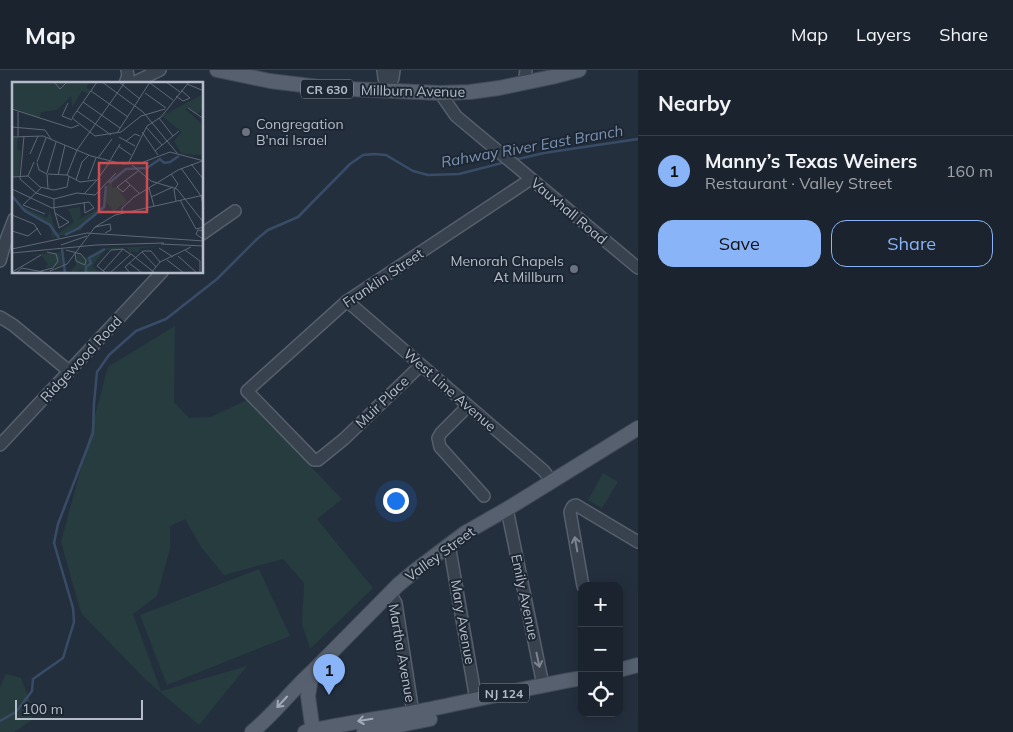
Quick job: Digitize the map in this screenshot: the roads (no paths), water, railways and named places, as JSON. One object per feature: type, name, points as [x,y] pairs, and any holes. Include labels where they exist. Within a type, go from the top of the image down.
[{"type":"main road","name":"Millburn Avenue","points":[[217,70],[270,81],[327,88],[440,93],[470,92],[525,76],[579,70]]},
{"type":"main road","name":"Valley Street","points":[[252,732],[390,593],[416,570],[466,533],[638,428]]},
{"type":"main road","points":[[623,669],[638,665]]},
{"type":"main road","points":[[310,731],[308,696],[312,672]]},
{"type":"main road","name":"NJ 124","points":[[310,731],[413,713],[543,685],[578,681]]},
{"type":"main road","name":"NJ 124","points":[[364,732],[564,688],[578,682]]},
{"type":"street","points":[[125,82],[128,75],[127,70]]},
{"type":"street","points":[[135,82],[160,70]]},
{"type":"street","points":[[384,70],[388,91]]},
{"type":"street","points":[[388,91],[394,78],[394,70]]},
{"type":"street","name":"Vauxhall Road","points":[[440,93],[456,116],[638,268]]},
{"type":"street","name":"Franklin Street","points":[[247,391],[347,301],[531,179]]},
{"type":"street","points":[[204,233],[235,211]]},
{"type":"street","points":[[0,261],[12,224]]},
{"type":"street","name":"Ridgewood Road","points":[[0,445],[160,274]]},
{"type":"street","name":"West Line Avenue","points":[[347,301],[544,471],[551,481]]},
{"type":"street","points":[[0,317],[13,324],[69,371]]},
{"type":"street","name":"Muir Place","points":[[247,391],[314,460],[318,460],[344,440],[421,365]]},
{"type":"street","points":[[468,406],[438,438],[440,447],[484,496]]},
{"type":"street","points":[[582,582],[570,512],[572,507],[576,505],[638,542]]},
{"type":"street","name":"Emily Avenue","points":[[507,509],[543,685]]},
{"type":"street","name":"Mary Avenue","points":[[450,544],[476,700]]},
{"type":"street","name":"Martha Avenue","points":[[390,593],[396,603],[413,713]]},
{"type":"waterway","name":"Rahway River East Branch","points":[[514,160],[544,153],[638,139]]},
{"type":"waterway","name":"Rahway River East Branch","points":[[0,721],[16,712],[32,691],[33,679],[63,658],[74,622],[73,608],[54,543],[58,524],[93,433],[97,372],[109,355],[136,331],[166,319],[217,279],[268,230],[298,217],[350,164],[363,155],[386,155],[413,171],[428,175],[459,174],[506,162]]},
{"type":"place","name":"Congregation B'nai Israel","points":[[246,132]]},
{"type":"place","name":"Menorah Chapels At Millburn","points":[[574,269]]},
{"type":"place","name":"Manny’s Texas Weiners","points":[[329,695]]}]
